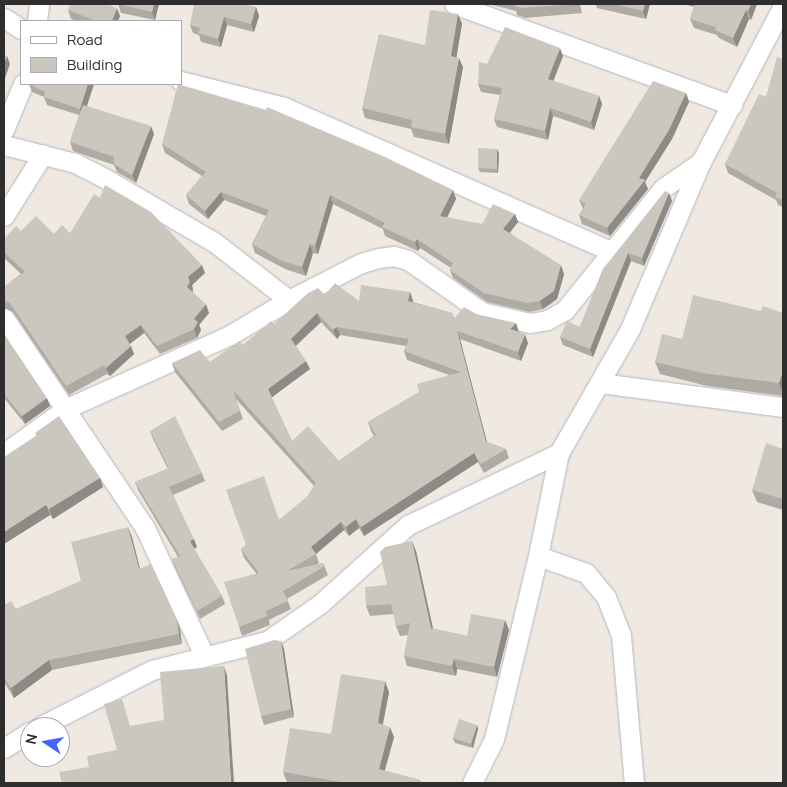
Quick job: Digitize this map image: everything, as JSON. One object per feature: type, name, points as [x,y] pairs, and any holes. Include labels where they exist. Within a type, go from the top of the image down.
[{"type":"street","points":[[37,20],[39,4]]},
{"type":"street","points":[[454,4],[732,105]]},
{"type":"street","points":[[472,783],[494,738],[538,556],[559,453],[646,298],[701,162],[783,6]]},
{"type":"street","points":[[4,18],[20,28]]},
{"type":"street","points":[[182,81],[284,106],[611,251]]},
{"type":"street","points":[[4,130],[23,85]]},
{"type":"street","points":[[4,145],[75,163],[106,179],[214,242],[289,300]]},
{"type":"street","points":[[4,216],[43,154]]},
{"type":"street","points":[[4,453],[67,408],[230,335],[289,300],[362,263],[394,256],[408,260],[482,312],[530,323],[547,320],[565,310],[663,188],[701,162]]},
{"type":"street","points":[[4,318],[67,408],[146,528],[205,657]]},
{"type":"street","points":[[600,382],[783,407]]},
{"type":"street","points":[[58,717],[152,670],[267,641],[320,604],[408,525],[559,453]]},
{"type":"street","points":[[538,556],[586,573],[606,597],[621,635],[634,783]]},
{"type":"street","points":[[4,748],[20,738]]},
{"type":"building","points":[[70,4],[107,4],[117,8],[112,20],[93,20],[68,10]]},
{"type":"building","points":[[118,4],[154,4],[152,12]]},
{"type":"building","points":[[194,4],[242,4],[256,7],[251,24],[224,17],[218,39],[198,33],[200,28],[190,25]]},
{"type":"building","points":[[515,4],[579,4],[521,8],[514,6]]},
{"type":"building","points":[[614,4],[645,4],[643,11]]},
{"type":"building","points":[[695,4],[751,4],[748,11],[746,10],[733,38],[715,30],[716,27],[690,19]]},
{"type":"building","points":[[430,10],[458,14],[451,56],[459,58],[445,134],[411,127],[412,120],[362,108],[379,34],[425,45]]},
{"type":"building","points":[[505,27],[560,48],[548,79],[599,96],[591,122],[550,108],[545,131],[494,119],[502,88],[478,84],[479,62],[487,64]]},
{"type":"building","points":[[777,57],[783,59],[783,200],[775,197],[777,193],[725,164],[759,94],[766,97]]},
{"type":"building","points":[[653,81],[686,93],[669,130],[639,178],[645,180],[607,228],[579,215],[586,204],[579,200]]},
{"type":"building","points":[[31,85],[88,85],[80,109],[44,97],[45,92]]},
{"type":"building","points":[[178,85],[266,110],[267,107],[385,157],[453,190],[440,216],[482,224],[493,204],[515,214],[503,229],[561,265],[554,291],[540,301],[527,303],[484,293],[450,270],[453,263],[417,239],[415,242],[382,227],[385,223],[330,195],[315,246],[310,244],[302,267],[282,261],[252,244],[269,210],[221,192],[205,211],[186,195],[206,172],[162,144]]},
{"type":"building","points":[[83,105],[151,126],[132,175],[114,164],[114,157],[70,142]]},
{"type":"building","points":[[478,148],[497,149],[497,169],[478,168]]},
{"type":"building","points":[[105,185],[151,212],[202,265],[188,277],[190,282],[187,287],[206,304],[194,319],[198,322],[194,329],[157,346],[141,325],[125,336],[131,346],[106,368],[104,365],[66,386],[10,303],[4,301],[4,287],[25,272],[4,252],[4,239],[16,226],[21,231],[36,216],[54,234],[62,225],[70,233],[94,194],[100,198]]},
{"type":"building","points":[[665,191],[669,193],[642,258],[628,253],[590,349],[560,337],[567,321],[580,327],[603,269]]},
{"type":"building","points":[[335,283],[359,301],[361,285],[410,292],[408,301],[452,313],[454,319],[464,307],[476,314],[516,323],[510,329],[525,334],[518,352],[457,331],[486,442],[506,449],[481,464],[474,453],[361,527],[356,519],[346,527],[341,522],[311,547],[316,554],[287,571],[323,563],[325,566],[283,591],[288,601],[266,611],[267,616],[239,627],[224,582],[259,573],[241,549],[246,545],[226,490],[264,476],[279,520],[307,497],[316,483],[233,390],[240,411],[219,422],[172,363],[200,350],[210,362],[239,341],[243,345],[271,321],[274,324],[308,293],[318,288],[325,295]],"holes":[[[317,313],[333,330],[337,327],[409,339],[404,351],[461,372],[417,384],[419,392],[368,422],[376,435],[339,461],[308,426],[292,441],[268,389],[306,361],[291,339]]]},
{"type":"building","points":[[693,295],[761,311],[763,306],[783,313],[783,371],[779,383],[703,373],[655,362],[662,334],[682,339]]},
{"type":"building","points":[[4,334],[47,398],[22,416],[4,394]]},
{"type":"building","points":[[59,416],[100,478],[49,509],[46,505],[4,532],[4,457],[37,435],[35,433]]},
{"type":"building","points":[[175,416],[202,473],[169,487],[194,539],[190,541],[222,596],[197,611],[172,559],[180,556],[135,482],[169,468],[150,431]]},
{"type":"building","points":[[766,443],[783,449],[783,499],[752,490]]},
{"type":"building","points":[[128,527],[139,569],[151,564],[177,621],[179,634],[49,660],[11,688],[4,678],[4,605],[11,601],[16,609],[81,581],[71,542]]},
{"type":"building","points":[[412,541],[431,628],[467,636],[471,614],[505,620],[494,667],[454,659],[452,666],[404,656],[410,623],[396,626],[391,604],[366,606],[365,587],[387,585],[380,552],[385,547]]},
{"type":"building","points":[[274,640],[281,641],[291,709],[261,716],[245,649]]},
{"type":"building","points":[[224,666],[231,783],[62,783],[59,772],[89,767],[87,756],[117,750],[104,704],[122,699],[130,726],[164,720],[160,672]]},
{"type":"building","points":[[341,674],[385,681],[378,723],[390,727],[379,769],[420,780],[419,783],[347,783],[283,772],[290,728],[331,734]]},
{"type":"building","points":[[459,719],[477,725],[471,744],[453,738]]}]
